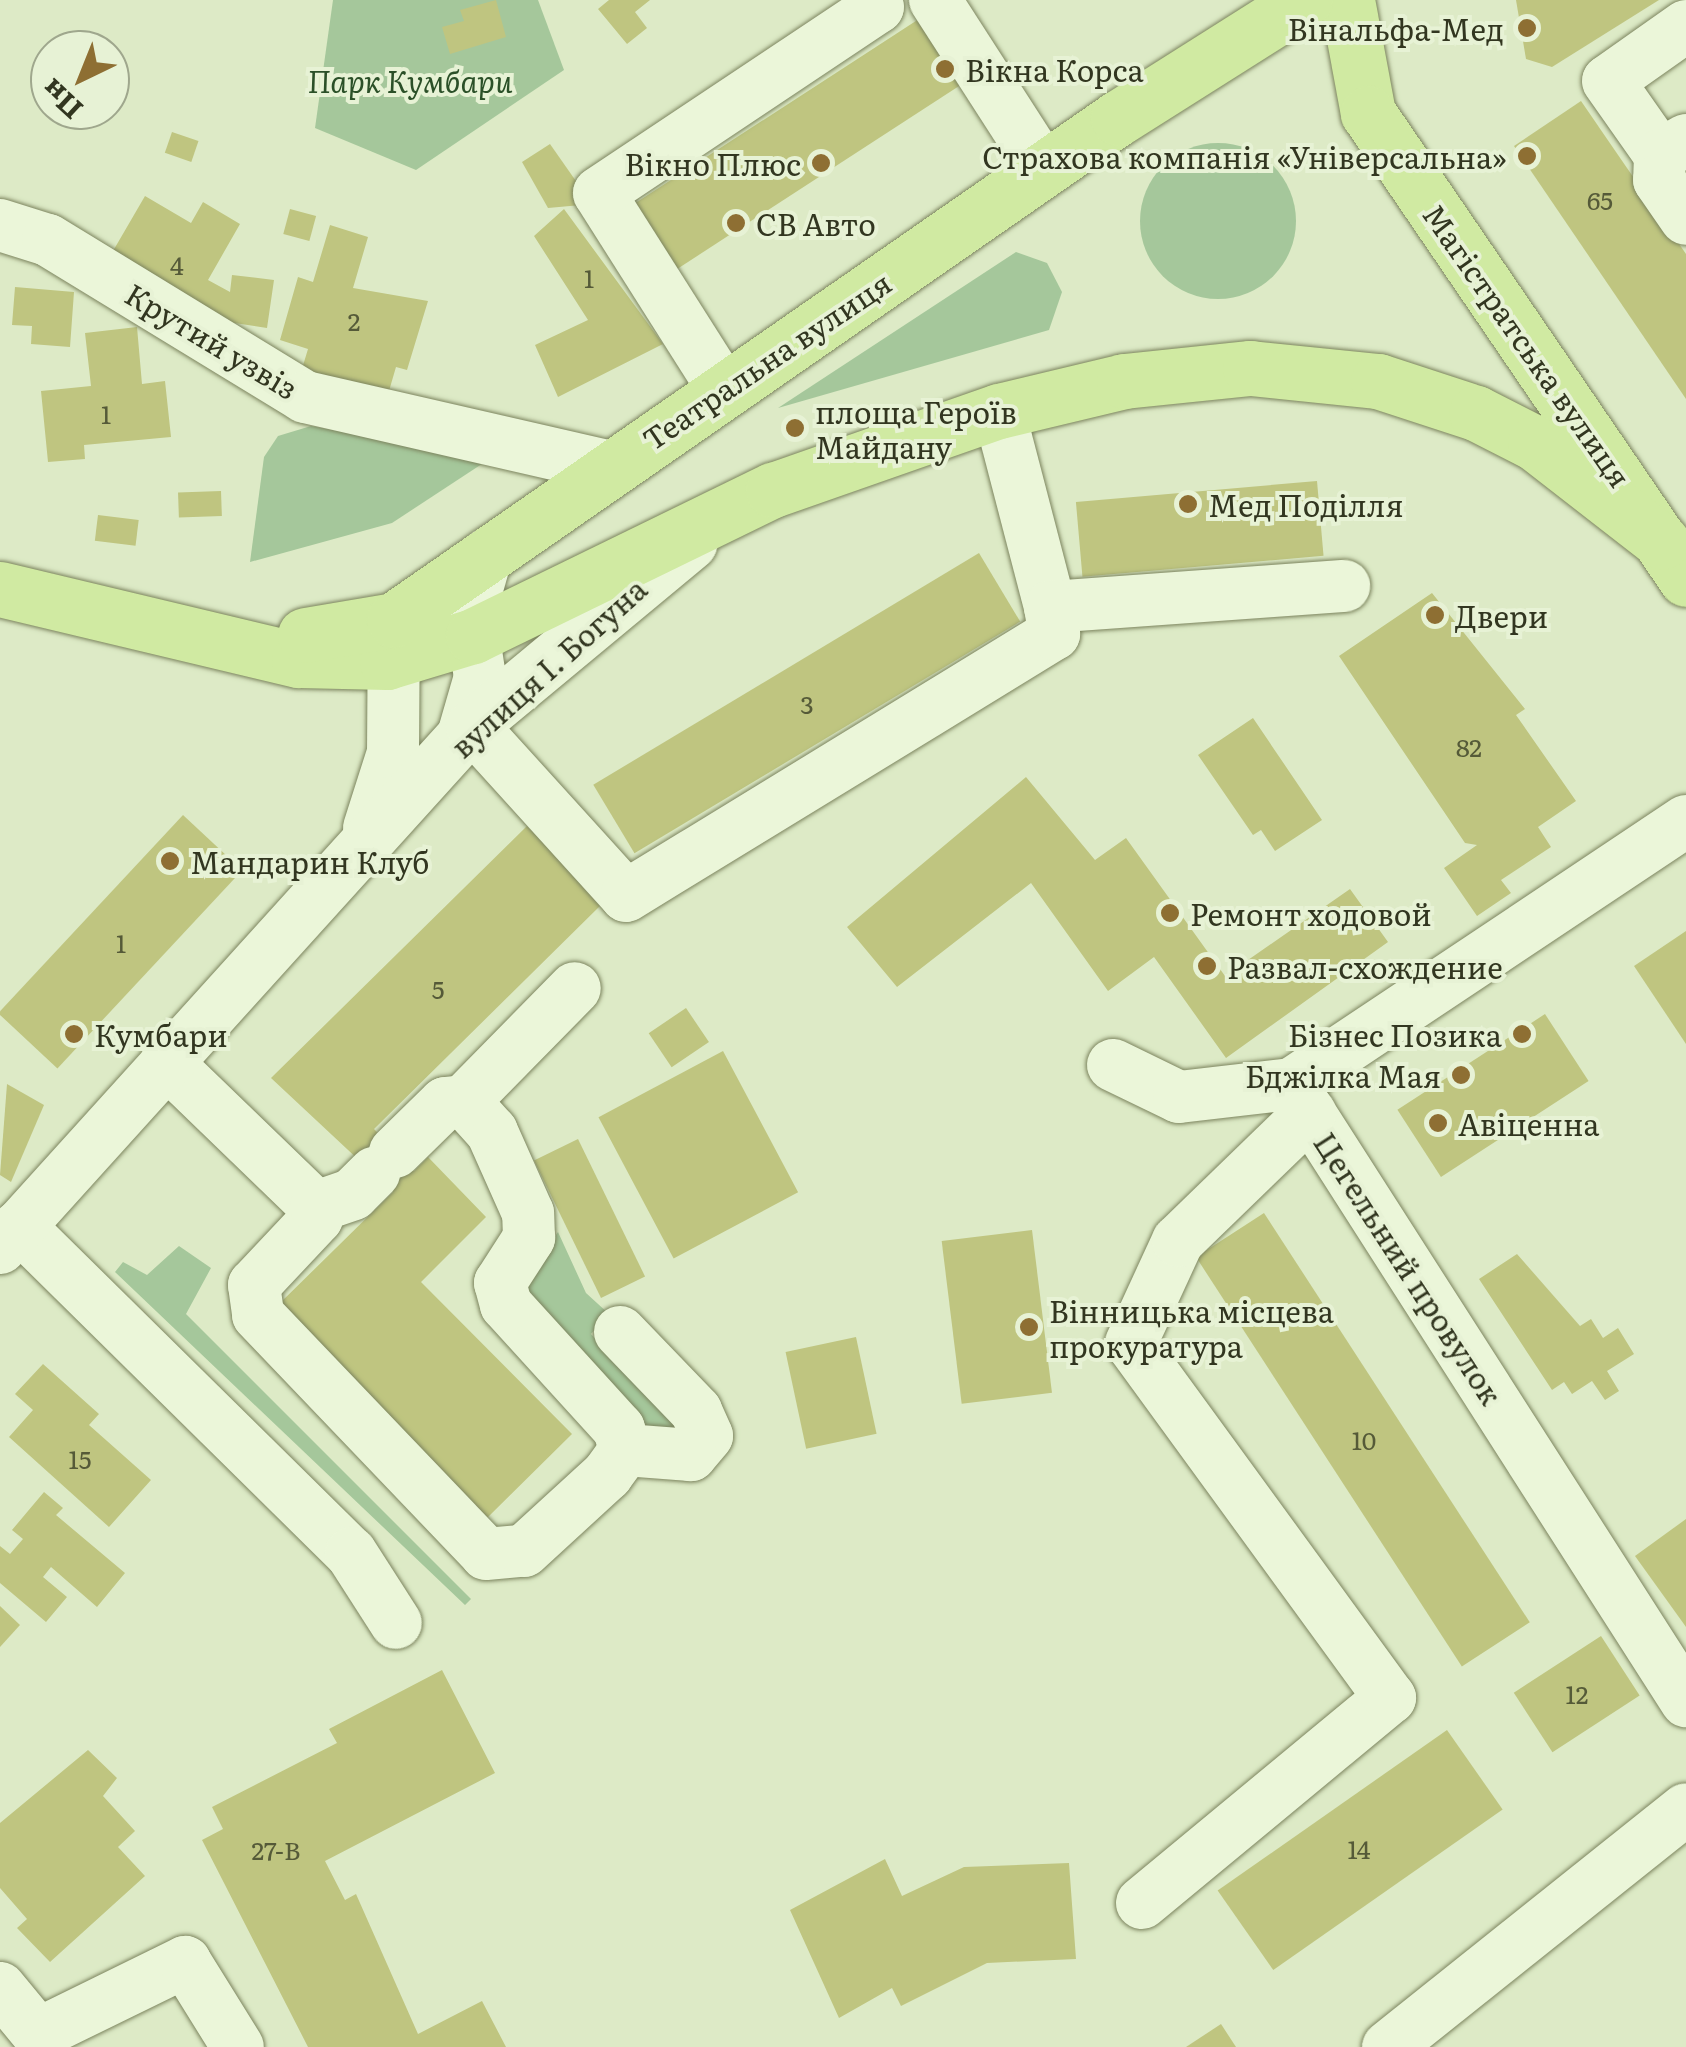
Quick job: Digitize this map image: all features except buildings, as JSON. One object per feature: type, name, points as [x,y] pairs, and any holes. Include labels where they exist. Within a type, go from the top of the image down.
[{"type":"main road","name":"Театральна вулиця","points":[[400,628],[487,554],[610,467],[1044,168],[1305,0]]},
{"type":"main road","name":"Магістратська вулиця","points":[[1347,0],[1368,113],[1674,560]]},
{"type":"main road","points":[[0,590],[299,660],[400,628],[473,636],[746,502],[999,411],[1124,381],[1250,368],[1378,382],[1535,444],[1674,560]]},
{"type":"street","points":[[724,390],[599,192],[878,7],[873,0]]},
{"type":"street","points":[[936,0],[1044,168]]},
{"type":"street","points":[[1686,26],[1608,81],[1673,148],[1660,180],[1686,219]]},
{"type":"street","name":"Крутий узвіз","points":[[0,226],[48,240],[305,397],[610,467]]},
{"type":"street","points":[[487,554],[475,576],[473,636],[480,677],[467,733],[626,896],[1054,634],[999,411]]},
{"type":"street","name":"вулиця І. Богуна","points":[[14,1217],[166,1062],[467,733],[746,502]]},
{"type":"street","points":[[1050,607],[1344,586]]},
{"type":"street","points":[[362,844],[393,753],[400,628]]},
{"type":"street","points":[[1142,1904],[1390,1698],[1132,1343],[1178,1242],[1300,1098],[1686,821]]},
{"type":"street","points":[[316,1206],[353,1194],[445,1103],[464,1101],[574,988]]},
{"type":"street","points":[[166,1062],[316,1206],[317,1218],[254,1285],[258,1315],[486,1554],[524,1551],[554,1529],[625,1450]]},
{"type":"street","points":[[1113,1064],[1179,1097],[1300,1098]]},
{"type":"street","name":"Цегельний провулок","points":[[1300,1098],[1686,1700]]},
{"type":"street","points":[[464,1101],[492,1132],[528,1213],[529,1238],[500,1283],[506,1306],[620,1429],[625,1450]]},
{"type":"street","points":[[14,1217],[351,1554],[396,1623]]},
{"type":"street","points":[[620,1332],[696,1411],[707,1436],[691,1455],[625,1450]]},
{"type":"street","points":[[1388,2047],[1686,1809]]},
{"type":"street","points":[[0,1988],[27,2040],[185,1962],[205,1980],[238,2047]]},
{"type":"green space","name":"Парк Кумбари","points":[[333,0],[538,0],[564,70],[416,170],[315,128]]},
{"type":"green space","points":[[1218,143],[1248,149],[1273,166],[1290,191],[1296,221],[1290,251],[1273,276],[1248,293],[1218,299],[1188,293],[1163,276],[1146,251],[1140,221],[1146,191],[1163,166],[1188,149]]},
{"type":"green space","points":[[1016,252],[1047,263],[1062,292],[1049,330],[778,408]]},
{"type":"green space","points":[[311,426],[491,458],[392,523],[250,562],[264,457],[278,436]]},
{"type":"green space","points":[[558,1232],[586,1293],[609,1314],[591,1334],[677,1425],[673,1435],[658,1438],[634,1415],[521,1284]]},
{"type":"green space","points":[[179,1246],[211,1268],[186,1314],[471,1599],[465,1605],[115,1272],[123,1262],[147,1275]]},
{"type":"place","name":"Вінальфа-Мед","points":[[1527,28]]},
{"type":"place","name":"Вікна Корса","points":[[945,69]]},
{"type":"place","name":"Страхова компанія «Універсальна»","points":[[1527,156]]},
{"type":"place","name":"Вікно Плюс","points":[[821,163]]},
{"type":"place","name":"СВ Авто","points":[[736,223]]},
{"type":"place","name":"площа Героїв Майдану","points":[[795,428]]},
{"type":"place","name":"Мед Поділля","points":[[1188,504]]},
{"type":"place","name":"Двери","points":[[1435,615]]},
{"type":"place","name":"Мандарин Клуб","points":[[170,861]]},
{"type":"place","name":"Ремонт ходовой","points":[[1170,913]]},
{"type":"place","name":"Развал-схождение","points":[[1207,966]]},
{"type":"place","name":"Кумбари","points":[[74,1034]]},
{"type":"place","name":"Бізнес Позика","points":[[1522,1034]]},
{"type":"place","name":"Бджілка Мая","points":[[1461,1075]]},
{"type":"place","name":"Авіценна","points":[[1438,1123]]},
{"type":"place","name":"Вінницька місцева прокуратура","points":[[1029,1327]]}]
